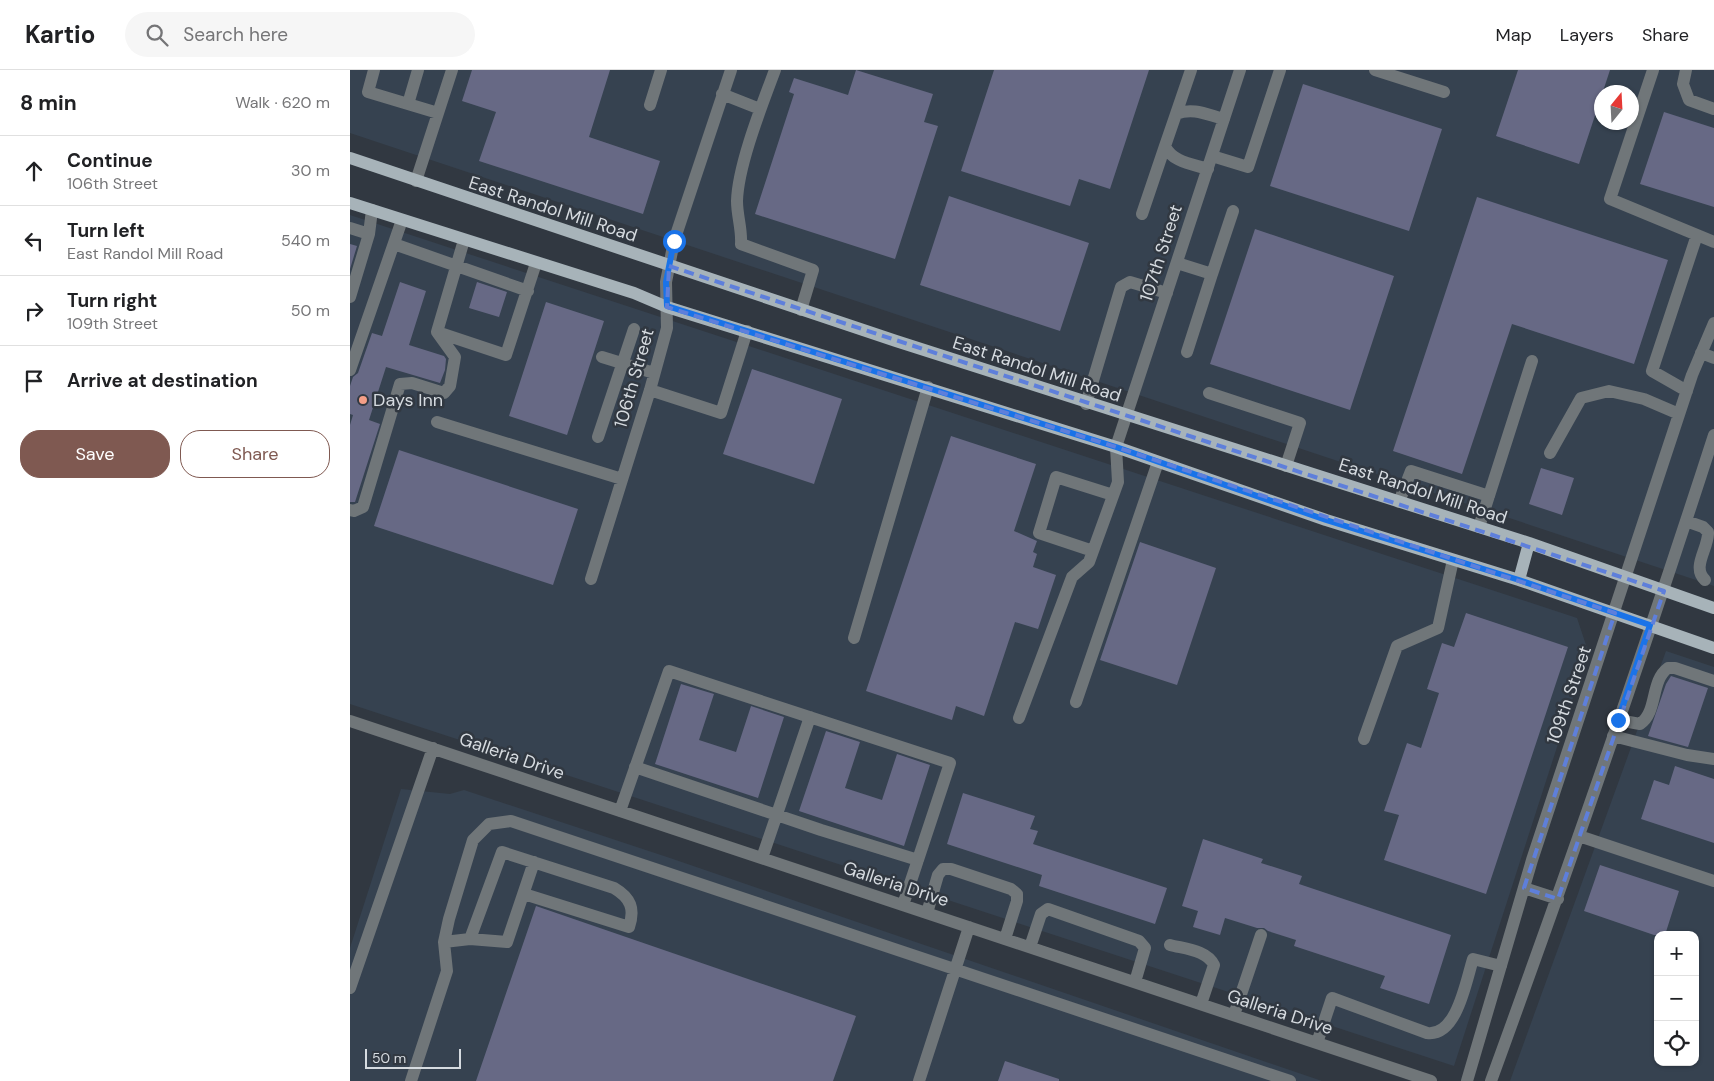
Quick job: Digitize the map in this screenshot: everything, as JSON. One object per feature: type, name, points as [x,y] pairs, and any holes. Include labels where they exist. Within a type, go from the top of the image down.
[{"type":"main road","name":"East Randol Mill Road","points":[[350,158],[1086,404],[1529,543],[1714,608]]},
{"type":"main road","points":[[350,203],[667,306],[1116,447],[1332,522],[1519,580],[1714,648]]},
{"type":"main road","points":[[1519,580],[1529,543]]},
{"type":"street","points":[[374,70],[368,92],[438,114]]},
{"type":"street","points":[[408,104],[418,70]]},
{"type":"street","points":[[416,181],[452,70]]},
{"type":"street","points":[[650,105],[661,70]]},
{"type":"street","name":"106th Street","points":[[591,579],[650,390],[667,328],[666,282],[674,241],[731,70]]},
{"type":"street","points":[[775,70],[760,109],[741,176],[737,200],[741,244],[813,270],[801,310]]},
{"type":"street","points":[[1142,214],[1191,70]]},
{"type":"street","name":"107th Street","points":[[1116,447],[1240,70]]},
{"type":"street","points":[[1212,156],[1248,167],[1280,70]]},
{"type":"street","points":[[1375,70],[1444,92]]},
{"type":"street","points":[[1653,70],[1610,199],[1714,242]]},
{"type":"street","points":[[1686,70],[1683,84],[1689,100],[1714,109]]},
{"type":"street","points":[[722,94],[760,109]]},
{"type":"street","points":[[1176,114],[1186,110],[1224,119]]},
{"type":"street","points":[[1165,146],[1168,153],[1175,158],[1208,169]]},
{"type":"street","points":[[350,297],[369,234],[372,210]]},
{"type":"street","points":[[1187,352],[1233,211]]},
{"type":"street","points":[[350,370],[402,220]]},
{"type":"street","points":[[350,228],[369,234]]},
{"type":"street","points":[[1687,392],[1652,371],[1697,235]]},
{"type":"street","points":[[437,332],[464,240]]},
{"type":"street","points":[[394,244],[528,291]]},
{"type":"street","points":[[437,332],[506,355],[536,262]]},
{"type":"street","points":[[1177,263],[1212,274]]},
{"type":"street","points":[[1086,404],[1121,287],[1130,282],[1167,293]]},
{"type":"street","name":"109th Street","points":[[1467,1081],[1524,888],[1679,414],[1714,323]]},
{"type":"street","points":[[598,437],[634,329]]},
{"type":"street","points":[[650,390],[721,413],[747,331]]},
{"type":"street","points":[[350,510],[354,511],[364,506],[400,384],[412,383],[444,393],[450,386],[456,357],[437,332]]},
{"type":"street","points":[[1701,353],[1714,358]]},
{"type":"street","points":[[602,357],[654,372]]},
{"type":"street","points":[[1479,527],[1532,361]]},
{"type":"street","points":[[854,638],[928,387]]},
{"type":"street","points":[[1550,453],[1581,398],[1609,391],[1644,399],[1679,414]]},
{"type":"street","points":[[1209,393],[1300,423],[1286,466]]},
{"type":"street","points":[[437,422],[622,479]]},
{"type":"street","points":[[1491,1081],[1558,899],[1650,625],[1664,591],[1714,435]]},
{"type":"street","points":[[1019,718],[1072,578],[1089,562],[1118,482],[1116,447]]},
{"type":"street","points":[[1076,702],[1158,462]]},
{"type":"street","points":[[1399,502],[1411,470],[1489,496]]},
{"type":"street","points":[[1093,551],[1039,533],[1056,477],[1113,495]]},
{"type":"street","points":[[1686,521],[1703,527],[1708,532],[1708,540],[1698,569],[1699,574],[1704,580]]},
{"type":"street","points":[[1364,739],[1397,646],[1438,628],[1453,560]]},
{"type":"street","points":[[1618,720],[1640,724],[1646,719],[1661,675],[1668,668],[1675,668],[1714,681]]},
{"type":"street","points":[[620,811],[669,671],[950,763],[903,905]]},
{"type":"street","points":[[762,858],[810,718]]},
{"type":"street","name":"Galleria Drive","points":[[350,721],[1431,1081]]},
{"type":"street","points":[[1613,736],[1687,755],[1714,759]]},
{"type":"street","points":[[350,988],[433,748]]},
{"type":"street","points":[[635,767],[918,860]]},
{"type":"street","points":[[410,1081],[447,972],[444,942],[473,840],[489,824],[511,821],[1290,1081]]},
{"type":"street","points":[[1579,836],[1714,881]]},
{"type":"street","points":[[470,939],[502,852],[614,888],[623,893],[632,906],[633,915],[629,927],[524,894]]},
{"type":"street","points":[[444,942],[470,939],[507,942],[534,862]]},
{"type":"street","points":[[927,913],[938,875],[943,869],[951,869],[1011,889],[1017,894],[1017,901],[1005,939]]},
{"type":"street","points":[[1524,888],[1558,899]]},
{"type":"street","points":[[1030,947],[1040,914],[1048,909],[1139,940],[1145,948],[1135,982]]},
{"type":"street","points":[[919,1081],[969,927]]},
{"type":"street","points":[[1234,1016],[1261,935]]},
{"type":"street","points":[[1170,945],[1202,953],[1211,958],[1214,965],[1201,1004]]},
{"type":"street","points":[[1317,1043],[1332,998],[1427,1033],[1435,1034],[1443,1031],[1449,1025],[1456,1011],[1474,959],[1501,966]]},
{"type":"highlighted area","points":[[669,266],[1086,404],[1664,591],[1558,899],[1524,888],[1615,613],[1116,447],[667,307]]},
{"type":"shaded area","points":[[350,70],[1714,70],[1714,586],[350,133]]},
{"type":"shaded area","points":[[350,215],[1577,618],[1588,651],[1454,1066],[350,704]]},
{"type":"shaded area","points":[[1666,651],[1714,667],[1714,1081],[1510,1081]]},
{"type":"shaded area","points":[[401,789],[450,794],[464,790],[670,858],[1322,1081],[350,1081],[350,948]]},
{"type":"building","points":[[472,70],[610,70],[589,137],[660,161],[643,214],[479,161],[496,112],[462,101]]},
{"type":"building","points":[[856,70],[933,94],[924,122],[938,126],[895,259],[755,214],[794,94],[789,92],[794,78],[848,95]]},
{"type":"building","points":[[994,70],[1149,70],[1110,189],[1079,179],[1070,206],[961,171]]},
{"type":"building","points":[[1518,70],[1610,70],[1605,85],[1594,85],[1594,119],[1579,164],[1496,136]]},
{"type":"building","points":[[1303,84],[1442,129],[1409,231],[1270,186]]},
{"type":"building","points":[[1664,112],[1714,128],[1714,207],[1640,184]]},
{"type":"building","points":[[949,196],[1089,243],[1060,331],[920,285]]},
{"type":"building","points":[[1477,197],[1668,260],[1634,364],[1512,324],[1462,474],[1393,451]]},
{"type":"building","points":[[1255,229],[1394,276],[1350,410],[1210,364]]},
{"type":"building","points":[[350,244],[357,246],[350,269]]},
{"type":"building","name":"Days Inn","points":[[400,282],[426,291],[409,345],[444,356],[446,359],[445,370],[440,383],[386,367],[369,420],[380,424],[355,502],[350,502],[350,425],[353,415],[350,414],[350,386],[353,377],[358,373],[372,333],[382,336]]},
{"type":"building","points":[[477,282],[507,292],[499,317],[469,308]]},
{"type":"building","points":[[546,302],[604,321],[567,435],[509,416]]},
{"type":"building","points":[[752,369],[842,399],[814,484],[723,454]]},
{"type":"building","points":[[951,436],[1036,464],[1014,531],[1037,541],[1033,552],[1037,554],[1033,567],[1056,575],[1038,629],[1015,622],[984,716],[956,706],[952,720],[866,691]]},
{"type":"building","points":[[399,450],[578,509],[553,585],[374,526]]},
{"type":"building","points":[[1541,468],[1574,478],[1562,515],[1529,504]]},
{"type":"building","points":[[1140,542],[1216,568],[1177,685],[1100,660]]},
{"type":"building","points":[[1466,613],[1568,647],[1486,894],[1384,860],[1399,815],[1384,811],[1407,743],[1421,748],[1439,693],[1427,689],[1442,643],[1454,647]]},
{"type":"building","points":[[1671,676],[1708,688],[1688,747],[1648,736],[1666,684]]},
{"type":"building","points":[[681,684],[714,694],[699,740],[736,752],[751,706],[784,717],[758,798],[655,764]]},
{"type":"building","points":[[826,731],[860,742],[845,788],[882,800],[897,754],[930,765],[904,846],[799,811]]},
{"type":"building","points":[[1675,766],[1714,779],[1714,843],[1641,819],[1654,780],[1669,785]]},
{"type":"building","points":[[963,793],[1035,816],[1030,829],[1038,831],[1033,844],[1167,888],[1155,924],[1039,886],[1042,875],[947,844]]},
{"type":"building","points":[[1203,839],[1263,859],[1261,863],[1302,876],[1299,884],[1451,935],[1429,1004],[1380,988],[1385,976],[1294,946],[1296,940],[1264,928],[1257,928],[1225,918],[1220,935],[1193,927],[1198,911],[1182,906]]},
{"type":"building","points":[[1600,865],[1679,891],[1666,931],[1654,931],[1654,935],[1584,911]]},
{"type":"building","points":[[536,906],[856,1016],[833,1081],[476,1081]]},
{"type":"building","points":[[1005,1061],[1059,1079],[1059,1081],[998,1081]]},
{"type":"place","name":"Days Inn","points":[[363,400]]},
{"type":"route","points":[[674,241],[666,282],[667,306],[1116,447],[1326,520],[1519,580],[1650,625],[1618,720]]}]
